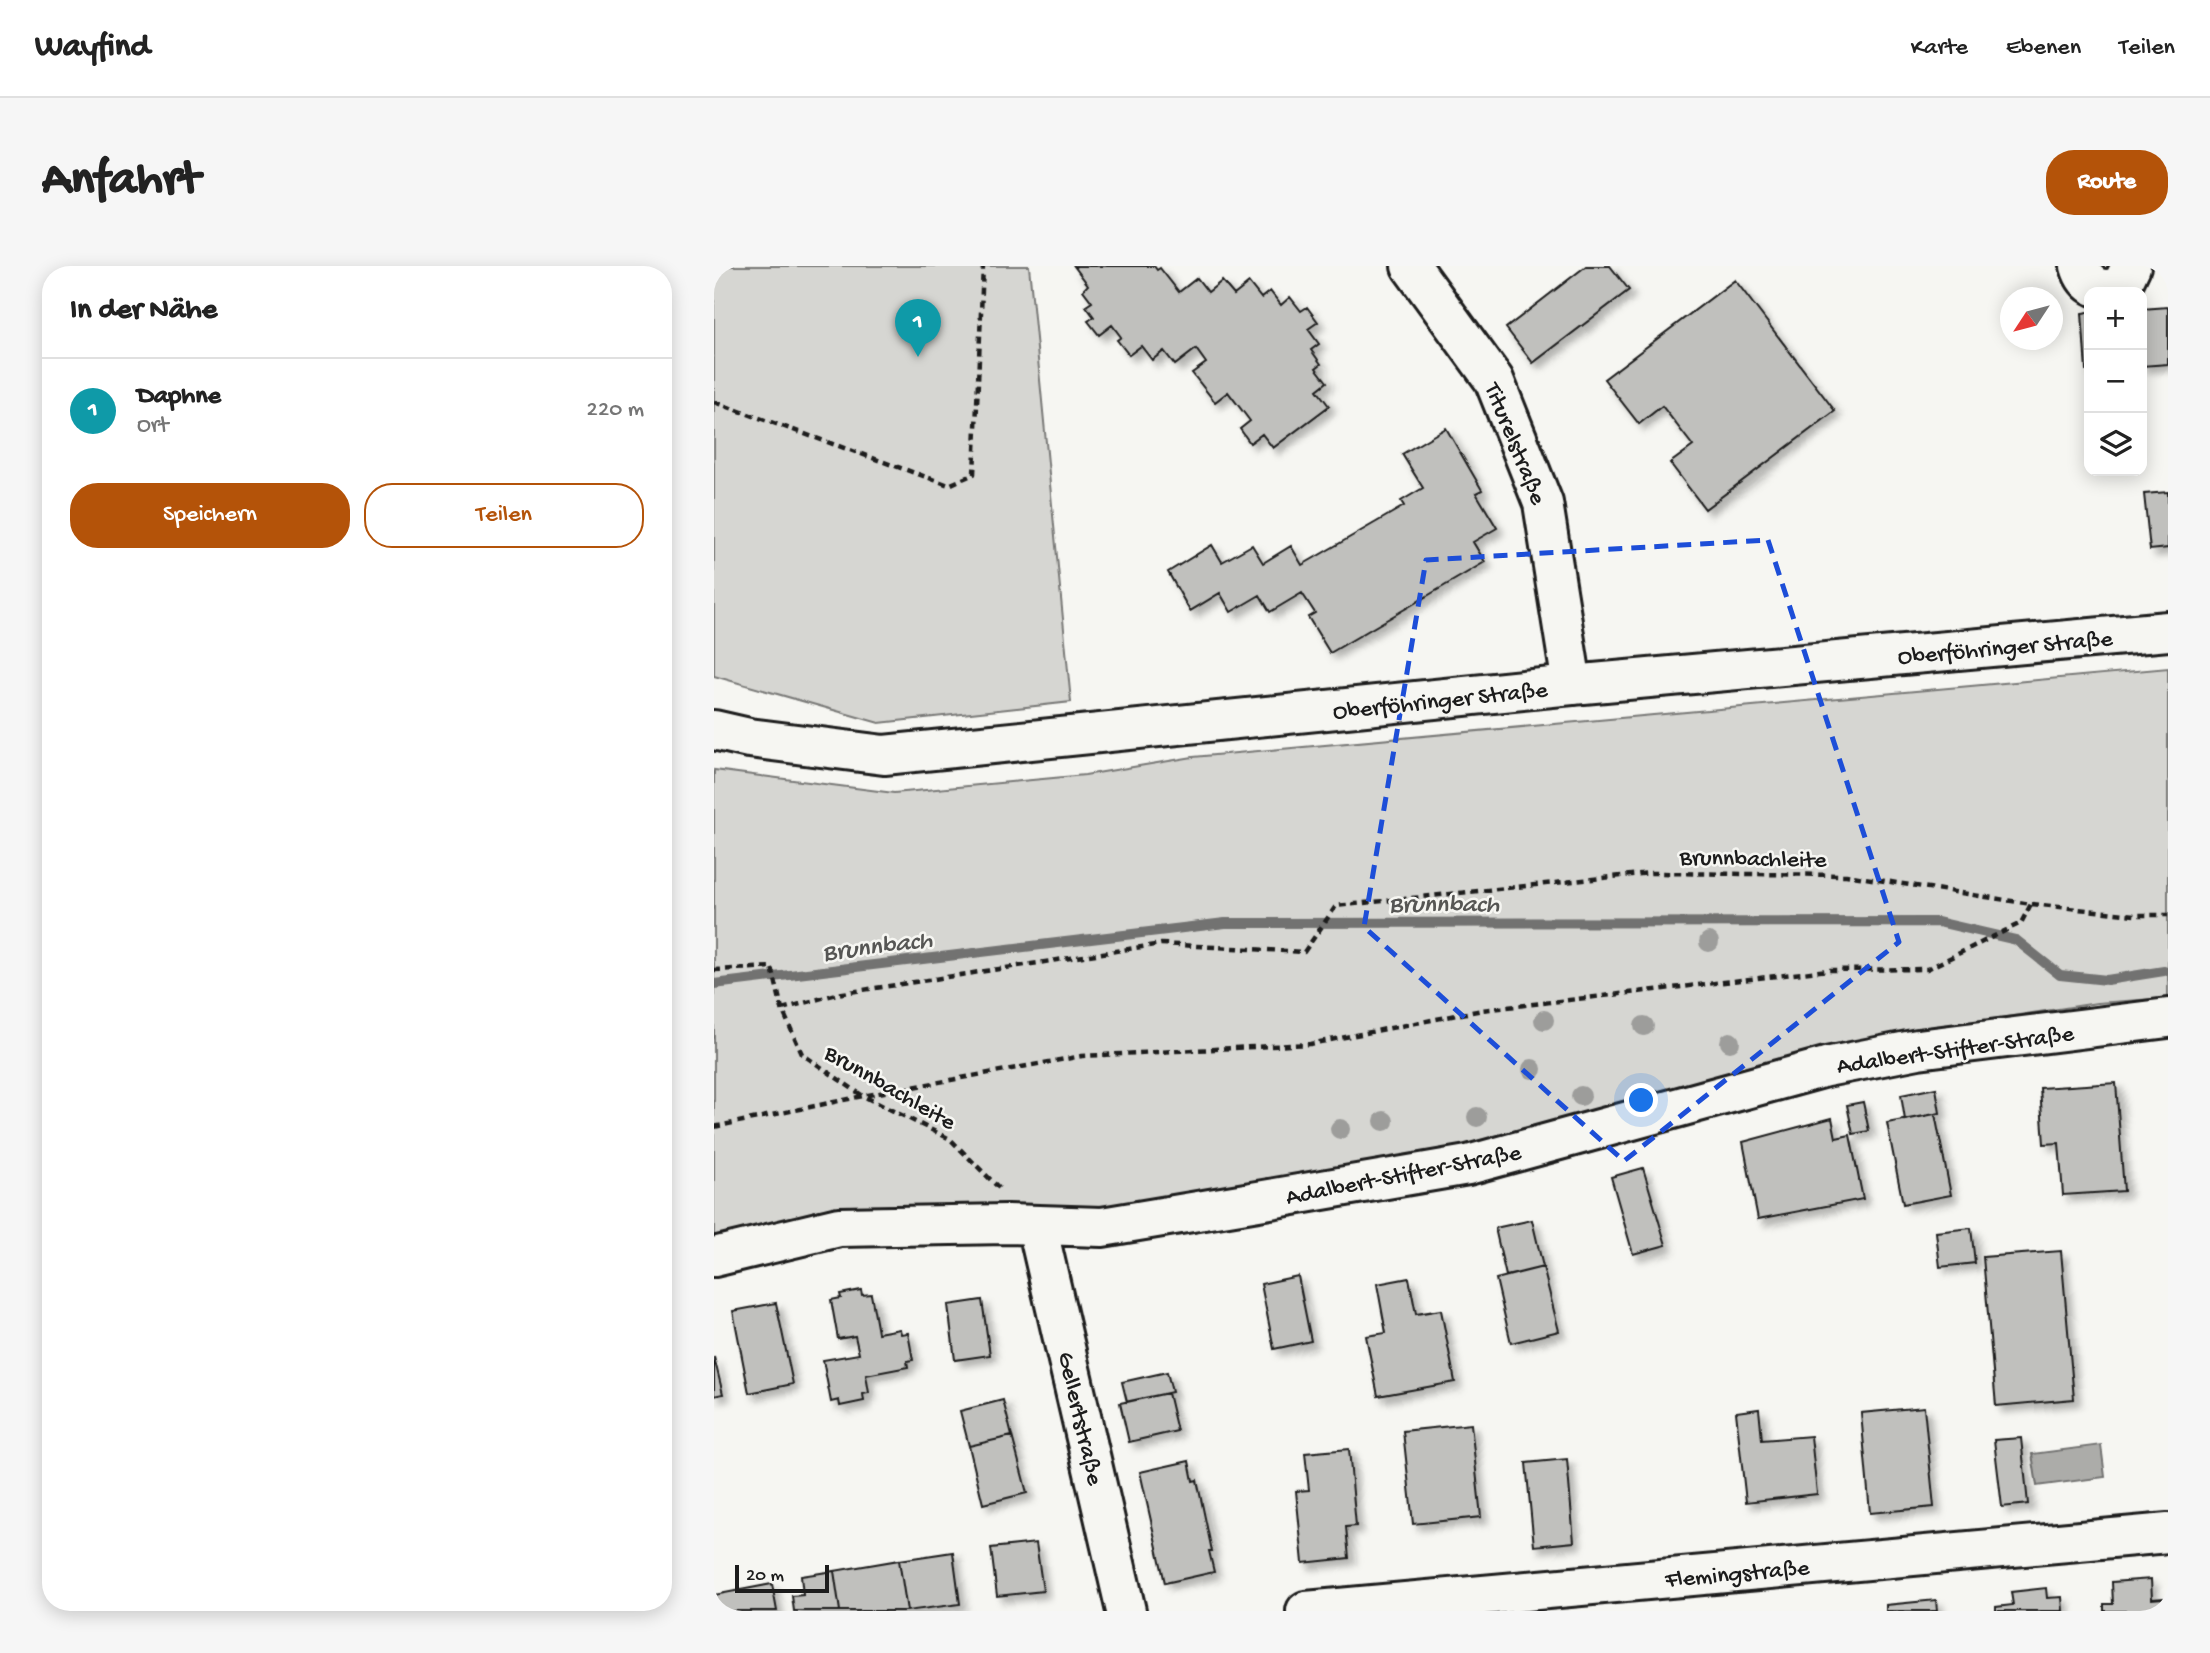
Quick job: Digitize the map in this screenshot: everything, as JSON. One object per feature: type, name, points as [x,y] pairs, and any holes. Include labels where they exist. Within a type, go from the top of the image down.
[{"type":"street","name":"Titurelstraße","points":[[1411,266],[1494,380],[1543,503],[1572,685]]},
{"type":"street","points":[[2080,266],[2088,283],[2103,289],[2122,285],[2131,266]]},
{"type":"street","name":"Oberföhringer Straße","points":[[714,730],[749,738],[884,755],[1572,685],[2168,631]]},
{"type":"street","name":"Adalbert-Stifter-Straße","points":[[714,1257],[839,1227],[1102,1227],[1468,1165],[1826,1067],[1918,1049],[2168,1018]]},
{"type":"street","name":"Gellertstraße","points":[[1037,1226],[1126,1611]]},
{"type":"street","name":"Flemingstraße","points":[[1306,1611],[2168,1533]]},
{"type":"path","points":[[714,402],[949,485],[974,474],[983,266]]},
{"type":"path","name":"Brunnbachleite","points":[[782,1009],[837,994],[1161,944],[1304,952],[1336,906],[1651,873],[1846,875],[2031,904],[2135,915],[2168,915]]},
{"type":"path","points":[[714,1127],[863,1096],[1082,1056],[1310,1044],[1482,1010],[1828,970],[1927,969],[2021,923],[2031,904]]},
{"type":"path","name":"Brunnbachleite","points":[[714,970],[772,967],[782,1009],[802,1054],[863,1096],[950,1139],[1037,1226]]},
{"type":"highlighted area","points":[[1768,540],[1899,942],[1624,1161],[1364,927],[1426,560]]},
{"type":"shaded area","points":[[714,266],[1029,266],[1071,702],[879,723],[714,676]]},
{"type":"shaded area","points":[[2168,668],[2168,998],[2097,1003],[1901,1033],[1461,1152],[1103,1213],[714,1241],[714,770],[894,793],[1085,775],[1193,757]]},
{"type":"shaded area","points":[[2101,1445],[2105,1477],[2037,1486],[2032,1454]]},
{"type":"building","points":[[1074,266],[1154,266],[1157,270],[1160,268],[1179,292],[1197,278],[1208,292],[1222,281],[1234,295],[1249,283],[1261,298],[1270,291],[1281,305],[1290,297],[1301,311],[1307,307],[1318,322],[1308,329],[1319,344],[1311,350],[1321,364],[1316,368],[1327,382],[1317,390],[1329,406],[1273,448],[1262,434],[1250,443],[1240,429],[1250,421],[1228,392],[1215,402],[1192,373],[1206,363],[1196,349],[1175,365],[1164,351],[1152,360],[1141,346],[1129,355],[1117,340],[1121,337],[1112,325],[1099,335],[1088,321],[1094,317],[1086,306],[1092,302],[1083,290],[1088,285]]},
{"type":"building","points":[[1586,266],[1610,266],[1629,290],[1533,363],[1506,328]]},
{"type":"building","points":[[1735,280],[1835,411],[1705,509],[1670,463],[1693,446],[1662,406],[1639,424],[1604,379]]},
{"type":"building","points":[[2168,307],[2168,364],[2147,366],[2147,309]]},
{"type":"building","points":[[1446,428],[1482,490],[1476,493],[1497,528],[1473,542],[1485,562],[1330,653],[1308,617],[1315,613],[1302,593],[1270,612],[1260,595],[1231,612],[1220,593],[1190,611],[1168,572],[1212,545],[1222,562],[1252,545],[1263,563],[1291,546],[1302,565],[1404,506],[1401,501],[1423,488],[1402,454]]},
{"type":"building","points":[[2168,492],[2168,548],[2150,550],[2144,494]]},
{"type":"building","points":[[2116,1083],[2124,1191],[2063,1195],[2059,1143],[2044,1144],[2040,1088]]},
{"type":"building","points":[[1936,1088],[1940,1113],[1905,1120],[1901,1095]]},
{"type":"building","points":[[1863,1102],[1869,1131],[1853,1134],[1847,1105]]},
{"type":"building","points":[[1935,1114],[1951,1195],[1903,1204],[1887,1123]]},
{"type":"building","points":[[1832,1118],[1836,1138],[1850,1135],[1863,1199],[1758,1219],[1743,1142]]},
{"type":"building","points":[[1643,1168],[1666,1245],[1633,1254],[1611,1177]]},
{"type":"building","points":[[1532,1220],[1543,1267],[1506,1276],[1495,1228]]},
{"type":"building","points":[[1971,1228],[1975,1263],[1940,1267],[1936,1232]]},
{"type":"building","points":[[2061,1251],[2074,1399],[1996,1406],[1983,1257]]},
{"type":"building","points":[[1543,1267],[1559,1331],[1511,1343],[1496,1279]]},
{"type":"building","points":[[1298,1276],[1311,1341],[1274,1349],[1261,1284]]},
{"type":"building","points":[[1409,1278],[1416,1314],[1441,1310],[1455,1382],[1378,1396],[1366,1336],[1386,1333],[1377,1284]]},
{"type":"building","points":[[861,1290],[862,1295],[871,1294],[878,1333],[900,1329],[901,1334],[908,1333],[913,1360],[907,1361],[908,1367],[866,1375],[869,1393],[863,1394],[864,1401],[840,1406],[839,1400],[831,1402],[823,1360],[859,1354],[855,1336],[838,1339],[831,1300],[841,1298],[840,1294]]},
{"type":"building","points":[[982,1300],[990,1355],[955,1360],[948,1305]]},
{"type":"building","points":[[776,1303],[793,1384],[749,1393],[733,1311]]},
{"type":"building","points":[[714,1357],[723,1394],[714,1396]]},
{"type":"building","points":[[1167,1372],[1172,1392],[1127,1402],[1122,1382]]},
{"type":"building","points":[[1168,1393],[1177,1431],[1129,1442],[1120,1403]]},
{"type":"building","points":[[1003,1400],[1012,1436],[969,1446],[960,1411]]},
{"type":"building","points":[[1924,1407],[1934,1507],[1870,1513],[1861,1413]]},
{"type":"building","points":[[1759,1409],[1762,1440],[1811,1436],[1817,1494],[1746,1502],[1736,1412]]},
{"type":"building","points":[[1471,1424],[1481,1517],[1413,1524],[1403,1431]]},
{"type":"building","points":[[1012,1436],[1027,1493],[983,1504],[969,1446]]},
{"type":"building","points":[[2021,1438],[2028,1504],[2002,1507],[1994,1440]]},
{"type":"building","points":[[1349,1449],[1356,1526],[1346,1527],[1349,1558],[1303,1563],[1296,1491],[1309,1490],[1305,1453]]},
{"type":"building","points":[[1567,1459],[1574,1542],[1534,1546],[1526,1463]]},
{"type":"building","points":[[1189,1461],[1193,1481],[1197,1480],[1214,1572],[1165,1583],[1140,1472]]},
{"type":"building","points":[[1036,1543],[1043,1591],[997,1596],[991,1548]]},
{"type":"building","points":[[953,1552],[960,1604],[907,1611],[899,1560]]},
{"type":"building","points":[[899,1560],[907,1611],[840,1611],[834,1571]]},
{"type":"building","points":[[834,1571],[840,1611],[794,1611],[792,1596],[803,1595],[801,1576]]},
{"type":"building","points":[[2151,1579],[2152,1599],[2163,1598],[2164,1611],[2104,1611],[2104,1604],[2113,1604],[2112,1582]]},
{"type":"building","points":[[772,1584],[777,1611],[714,1611],[714,1595]]},
{"type":"building","points":[[2046,1588],[2047,1598],[2062,1597],[2063,1611],[1996,1611],[1996,1607],[2013,1605],[2011,1592]]},
{"type":"building","points":[[1936,1600],[1937,1611],[1886,1611],[1886,1605]]},
{"type":"waterway","name":"Brunnbach","points":[[714,984],[1225,923],[1938,922],[2016,940],[2060,975],[2107,980],[2164,971]]},
{"type":"place","name":"Daphne","points":[[918,357]]}]
